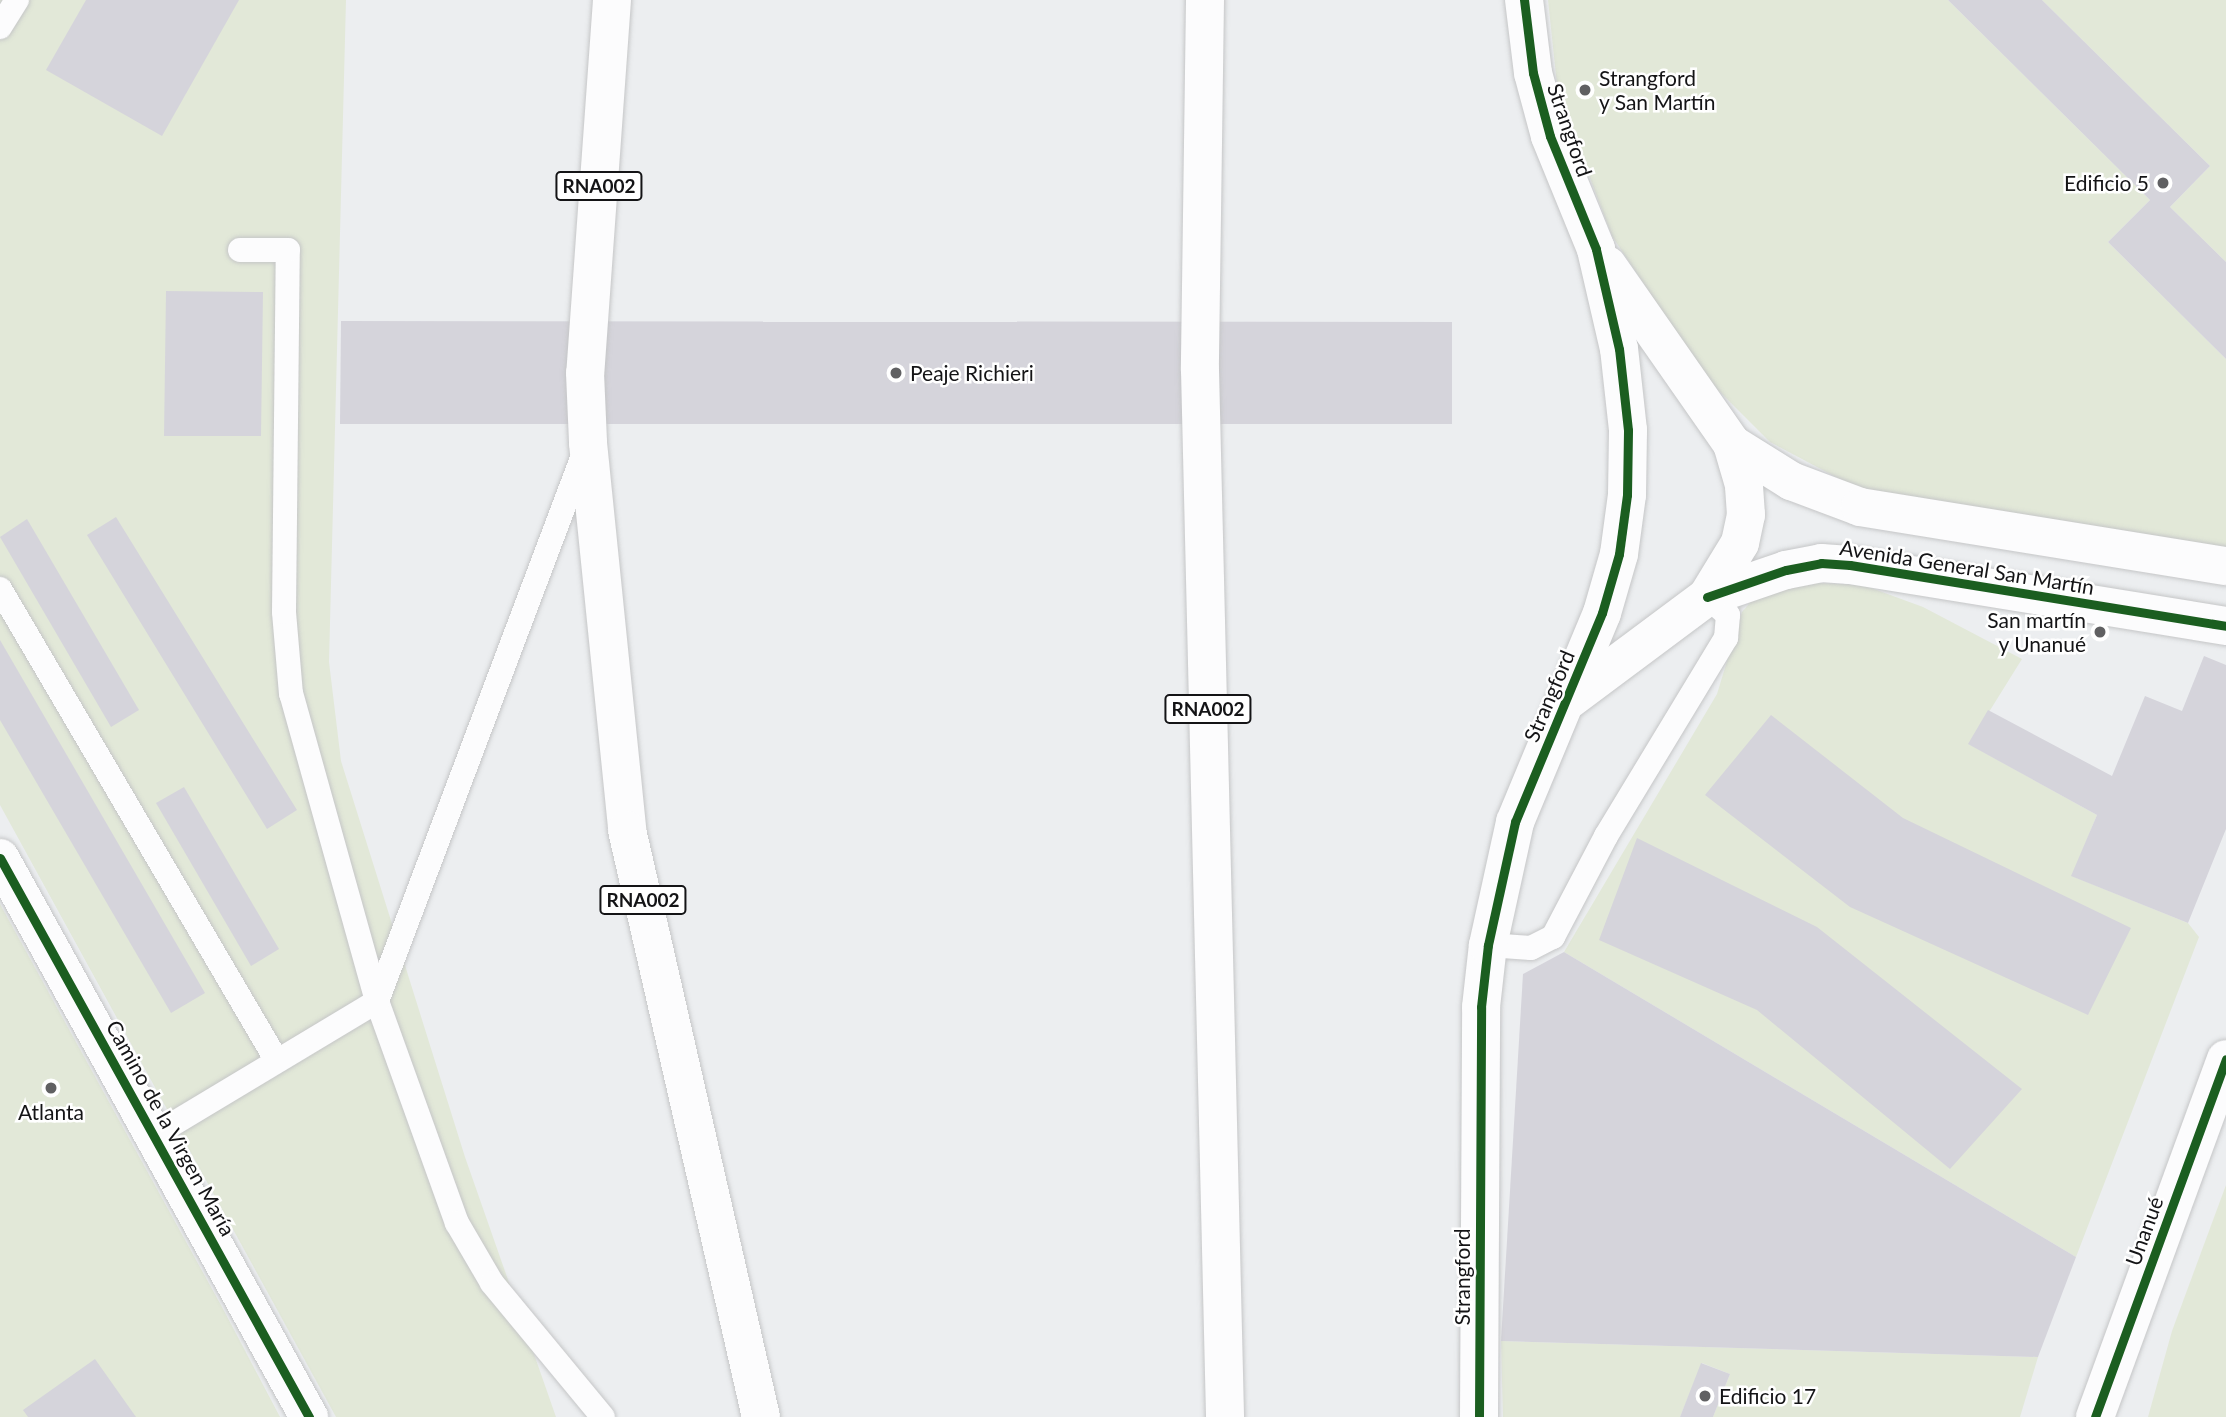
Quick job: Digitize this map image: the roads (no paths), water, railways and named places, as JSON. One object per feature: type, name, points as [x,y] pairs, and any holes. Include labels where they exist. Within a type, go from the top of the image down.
[{"type":"main road","name":"RNA002","points":[[612,0],[585,373],[588,443],[627,830],[761,1417]]},
{"type":"main road","name":"RNA002","points":[[1205,0],[1200,370],[1225,1417]]},
{"type":"main road","name":"Strangford","points":[[1479,1417],[1481,1007],[1488,945],[1515,822],[1570,699],[1615,566],[1627,495],[1628,430],[1619,349],[1596,249],[1550,136],[1533,73],[1524,0]]},
{"type":"main road","name":"Strangford","points":[[1570,699],[1707,597],[1740,543],[1746,515],[1744,485],[1732,444],[1596,249]]},
{"type":"main road","name":"Avenida General San Martín","points":[[1732,444],[1791,481],[1860,507],[2226,566]]},
{"type":"main road","name":"Avenida General San Martín","points":[[1707,597],[1786,570],[1821,563],[1850,565],[2226,626]]},
{"type":"main road","name":"Camino de la Virgen María","points":[[0,858],[156,1134],[309,1417]]},
{"type":"main road","name":"Unanué","points":[[2095,1417],[2226,1059]]},
{"type":"lane","points":[[0,27],[17,0]]},
{"type":"lane","points":[[240,250],[288,250],[284,612],[291,694],[377,1001],[457,1223],[492,1283],[603,1417]]},
{"type":"lane","points":[[156,1134],[377,1001],[588,443]]},
{"type":"lane","points":[[0,589],[278,1061]]},
{"type":"lane","points":[[1488,945],[1531,948],[1553,937],[1606,836],[1726,638],[1728,615],[1707,597]]},
{"type":"place","name":"Strangford y San Martín","points":[[1585,90]]},
{"type":"place","name":"Edificio 5","points":[[2163,183]]},
{"type":"place","name":"Peaje Richieri","points":[[896,373]]},
{"type":"place","name":"San martín y Unanué","points":[[2100,632]]},
{"type":"place","name":"Atlanta","points":[[51,1088]]},
{"type":"place","name":"Edificio 17","points":[[1705,1396]]}]
